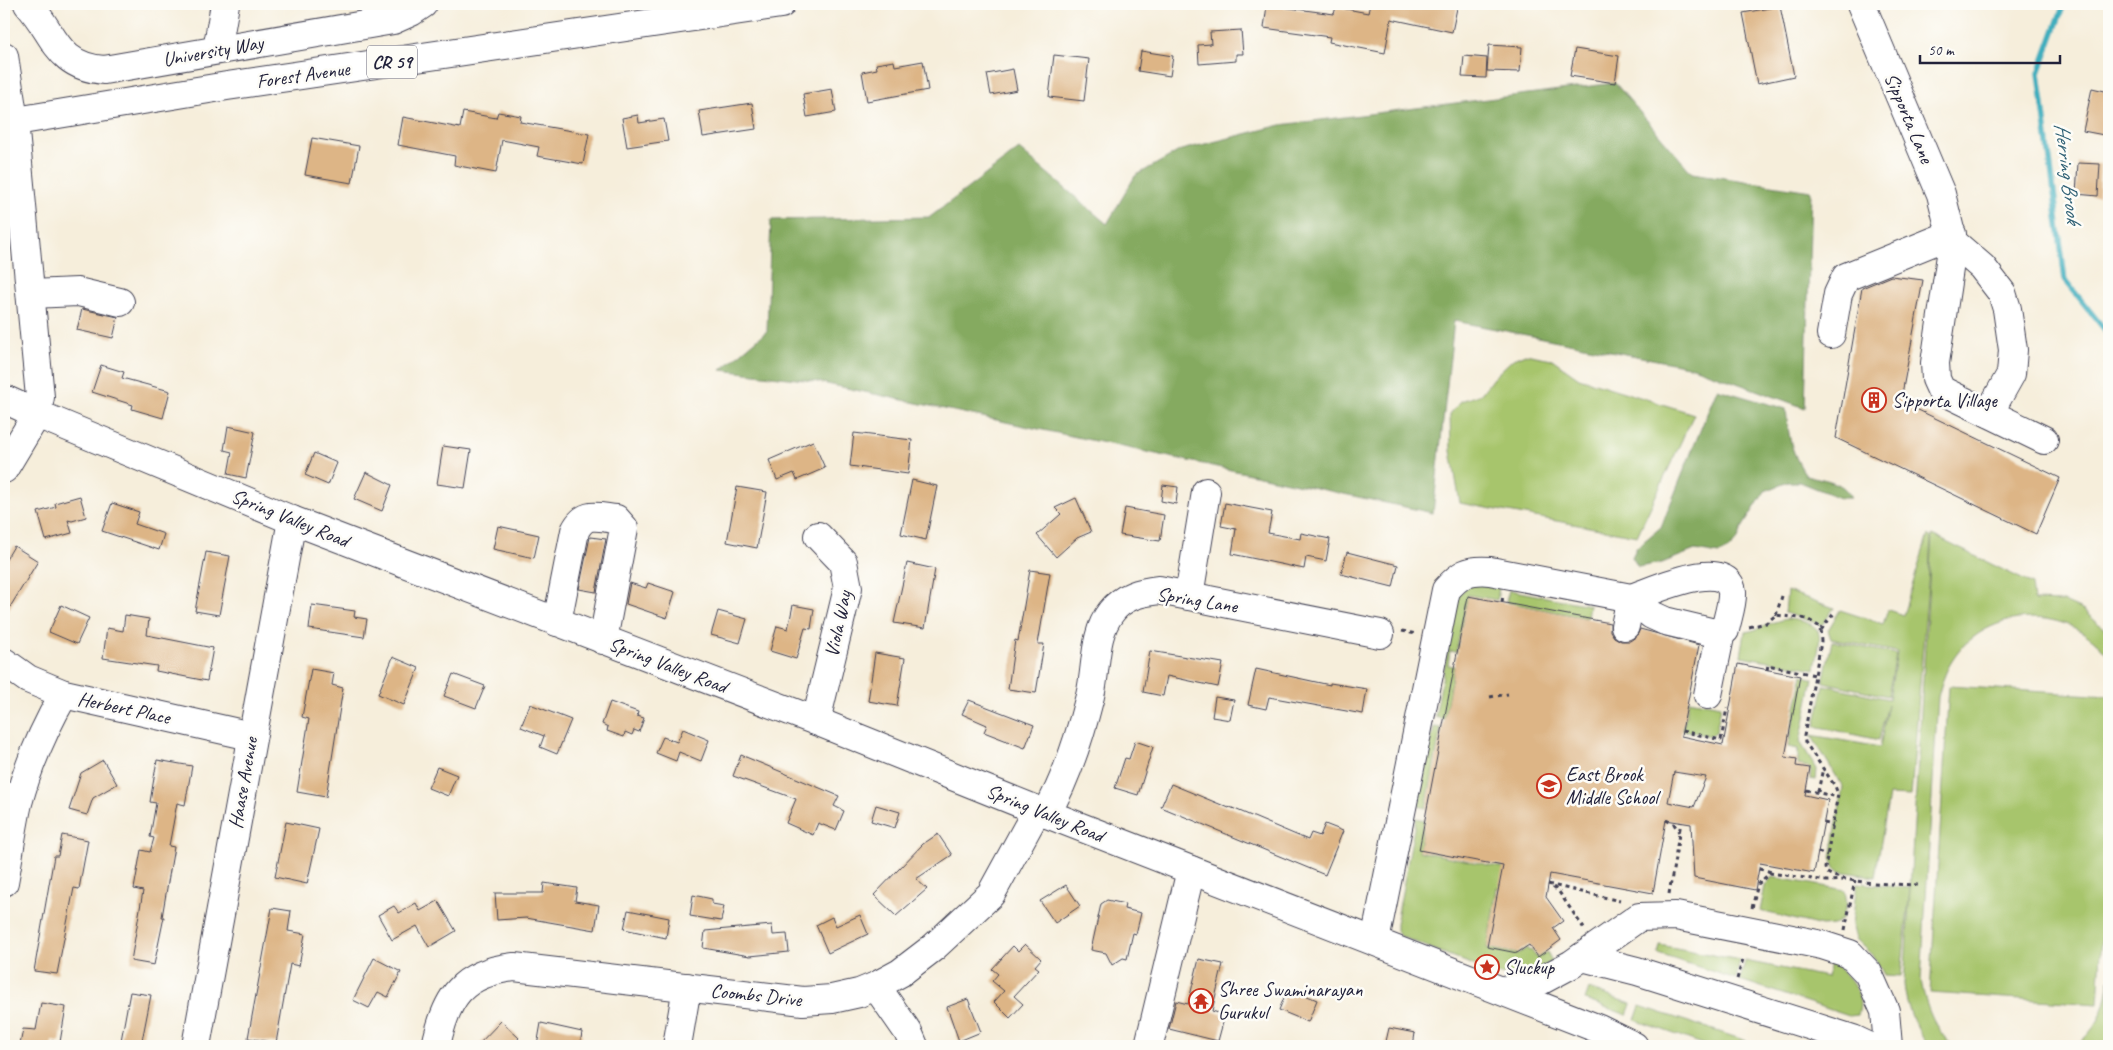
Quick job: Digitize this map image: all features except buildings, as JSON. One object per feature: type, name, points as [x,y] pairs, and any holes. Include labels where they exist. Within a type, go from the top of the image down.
[{"type":"street","name":"University Way","points":[[28,4],[45,25],[60,51],[73,62],[88,68],[104,70],[393,20],[424,4]]},
{"type":"street","points":[[217,50],[225,4]]},
{"type":"street","name":"Forest Avenue","points":[[9,122],[236,85],[781,4]]},
{"type":"street","name":"Sipporta Lane","points":[[1861,4],[1941,194],[1952,238]]},
{"type":"street","points":[[4,56],[9,122],[31,294],[40,397],[37,414],[4,469]]},
{"type":"street","points":[[1831,334],[1838,294],[1846,277],[1952,238]]},
{"type":"street","points":[[1952,238],[1982,267],[2002,294],[2007,309],[2013,350],[2011,374],[1989,413]]},
{"type":"street","points":[[1952,238],[1935,363],[1936,379],[1941,390],[2044,440]]},
{"type":"street","points":[[31,294],[78,292],[120,302]]},
{"type":"street","name":"Spring Valley Road","points":[[4,399],[292,520],[816,721],[1042,812],[1503,991],[1599,1029],[1619,1043]]},
{"type":"street","points":[[1189,596],[1206,492]]},
{"type":"street","points":[[557,622],[578,524],[586,517],[591,516],[616,519],[624,528],[603,640]]},
{"type":"street","name":"Haase Avenue","points":[[196,1046],[292,520]]},
{"type":"street","name":"Viola Way","points":[[816,721],[848,588],[843,562],[818,536]]},
{"type":"street","points":[[1375,941],[1446,590],[1463,574],[1476,570],[1631,598],[1652,615],[1665,621],[1732,629]]},
{"type":"street","points":[[1631,598],[1700,574],[1719,576],[1727,582],[1732,592],[1725,630],[1732,629]]},
{"type":"street","name":"Spring Lane","points":[[1042,812],[1058,792],[1072,756],[1091,695],[1100,636],[1105,622],[1112,610],[1125,599],[1141,592],[1158,590],[1380,634]]},
{"type":"street","points":[[1625,626],[1631,598]]},
{"type":"street","points":[[1708,695],[1732,629]]},
{"type":"street","name":"Herbert Place","points":[[4,662],[28,679],[64,694],[252,736]]},
{"type":"street","points":[[4,882],[18,804],[32,761],[50,719],[64,694]]},
{"type":"street","name":"Coombs Drive","points":[[436,1046],[441,1020],[449,1003],[461,988],[477,976],[494,969],[514,967],[803,1001],[832,999],[859,993],[900,973],[934,947],[991,894],[1042,812]]},
{"type":"street","points":[[1150,1040],[1191,870]]},
{"type":"street","points":[[1503,991],[1542,980],[1572,964],[1585,946],[1639,917],[1676,916],[1822,945],[1850,954],[1868,973],[1885,1011],[1888,1046]]},
{"type":"street","points":[[1585,946],[1645,973],[1853,1039],[1868,1046]]},
{"type":"street","points":[[876,986],[908,1032],[914,1046]]},
{"type":"street","points":[[677,1046],[687,987]]},
{"type":"path","points":[[1776,615],[1783,593]]},
{"type":"path","points":[[1821,631],[1835,612]]},
{"type":"path","points":[[1732,629],[1758,626],[1776,615],[1807,619],[1818,624],[1821,631],[1821,642],[1804,739],[1837,790],[1838,797],[1827,854],[1826,872],[1835,877],[1885,884],[1918,885]]},
{"type":"path","points":[[1380,634],[1391,629],[1435,637]]},
{"type":"path","points":[[1767,670],[1768,665],[1815,674]]},
{"type":"path","points":[[1490,697],[1508,694]]},
{"type":"path","points":[[1818,792],[1823,768]]},
{"type":"path","points":[[1806,790],[1838,797]]},
{"type":"path","points":[[1666,820],[1674,824],[1679,833]]},
{"type":"path","points":[[1668,899],[1681,822]]},
{"type":"path","points":[[1824,823],[1833,825]]},
{"type":"path","points":[[1818,852],[1827,854]]},
{"type":"path","points":[[1759,869],[1827,881],[1850,879]]},
{"type":"path","points":[[1750,916],[1758,884],[1766,876],[1775,873]]},
{"type":"path","points":[[1585,946],[1559,892],[1549,885],[1622,902]]},
{"type":"path","points":[[1737,980],[1743,959]]},
{"type":"green space","points":[[1615,83],[1692,173],[1811,191],[1805,408],[1693,367],[1454,321],[1433,513],[813,381],[721,370],[767,331],[771,220],[930,217],[1019,149],[1107,224],[1135,176],[1181,150],[1281,125]]},
{"type":"green space","points":[[1525,354],[1552,359],[1579,378],[1694,414],[1637,536],[1460,503],[1451,451],[1450,414],[1461,401],[1481,394],[1493,378],[1513,359]]},
{"type":"green space","points":[[1717,389],[1786,409],[1791,444],[1806,475],[1838,484],[1848,492],[1851,498],[1840,498],[1800,482],[1788,482],[1765,491],[1742,528],[1738,539],[1729,549],[1719,554],[1695,550],[1662,563],[1638,567],[1632,557],[1637,547],[1661,527]]},
{"type":"green space","points":[[1928,535],[1931,538],[1929,571],[1911,796],[1889,795],[1875,877],[1840,871],[1835,868],[1831,858],[1843,787],[1811,735],[1880,747],[1888,704],[1879,740],[1815,726],[1824,685],[1889,699],[1897,652],[1831,639],[1828,630],[1840,610],[1883,624],[1888,610],[1903,615]]},
{"type":"green space","points":[[1932,535],[2032,584],[2034,601],[2064,602],[2084,611],[2109,633],[2109,657],[2093,640],[2073,627],[2052,620],[2029,618],[2007,621],[1986,629],[1967,643],[1947,670],[1938,697],[1921,980],[1925,998],[1936,1025],[1954,1046],[1928,1046],[1912,1016],[1904,984]]},
{"type":"green space","points":[[1473,583],[1499,588],[1497,600],[1468,595],[1456,652],[1450,651],[1448,665],[1454,666],[1444,719],[1435,717],[1458,594]]},
{"type":"green space","points":[[1509,590],[1589,605],[1587,618],[1506,602]]},
{"type":"green space","points":[[1787,591],[1834,608],[1822,625],[1785,613]]},
{"type":"green space","points":[[1788,619],[1801,621],[1816,628],[1819,634],[1819,648],[1815,669],[1741,656],[1745,632]]},
{"type":"green space","points":[[1832,641],[1896,654],[1888,696],[1823,682]]},
{"type":"green space","points":[[1803,675],[1813,679],[1800,742],[1817,769],[1816,780],[1810,779],[1811,770],[1809,767],[1798,765],[1798,749],[1788,747]]},
{"type":"green space","points":[[1949,686],[2109,696],[2109,814],[2098,1004],[1930,993]]},
{"type":"green space","points":[[1689,700],[1721,706],[1716,732],[1710,736],[1683,730]]},
{"type":"green space","points":[[1434,727],[1441,728],[1426,808],[1418,806]]},
{"type":"green space","points":[[1416,818],[1424,820],[1419,851],[1514,870],[1510,890],[1497,888],[1487,948],[1518,954],[1527,948],[1537,958],[1547,952],[1552,961],[1540,968],[1525,973],[1511,975],[1496,974],[1400,936],[1396,930],[1396,924]]},
{"type":"green space","points":[[1772,877],[1845,890],[1847,904],[1842,919],[1833,925],[1822,926],[1760,911],[1765,886]]},
{"type":"green space","points":[[1857,883],[1910,888],[1901,976],[1884,975],[1874,956],[1856,939],[1852,924]]},
{"type":"green space","points":[[1660,945],[1740,960],[1736,979],[1658,954]]},
{"type":"green space","points":[[1745,961],[1827,977],[1830,962],[1848,978],[1857,991],[1860,1007],[1858,1015],[1849,1016],[1740,980]]},
{"type":"green space","points":[[2109,979],[2109,1046],[2076,1046],[2091,1031],[2104,1008]]},
{"type":"green space","points":[[1589,989],[1631,1004],[1627,1015],[1585,1000]]},
{"type":"green space","points":[[1640,1006],[1762,1046],[1708,1046],[1635,1020]]},
{"type":"waterway","name":"Herring Brook","points":[[2064,4],[2039,73],[2065,280],[2109,335]]},
{"type":"place","name":"Sipporta Village","points":[[1874,400]]},
{"type":"place","name":"East Brook Middle School","points":[[1549,786]]},
{"type":"place","name":"Sluckup","points":[[1487,967]]},
{"type":"place","name":"Shree Swaminarayan Gurukul","points":[[1201,1001]]}]
